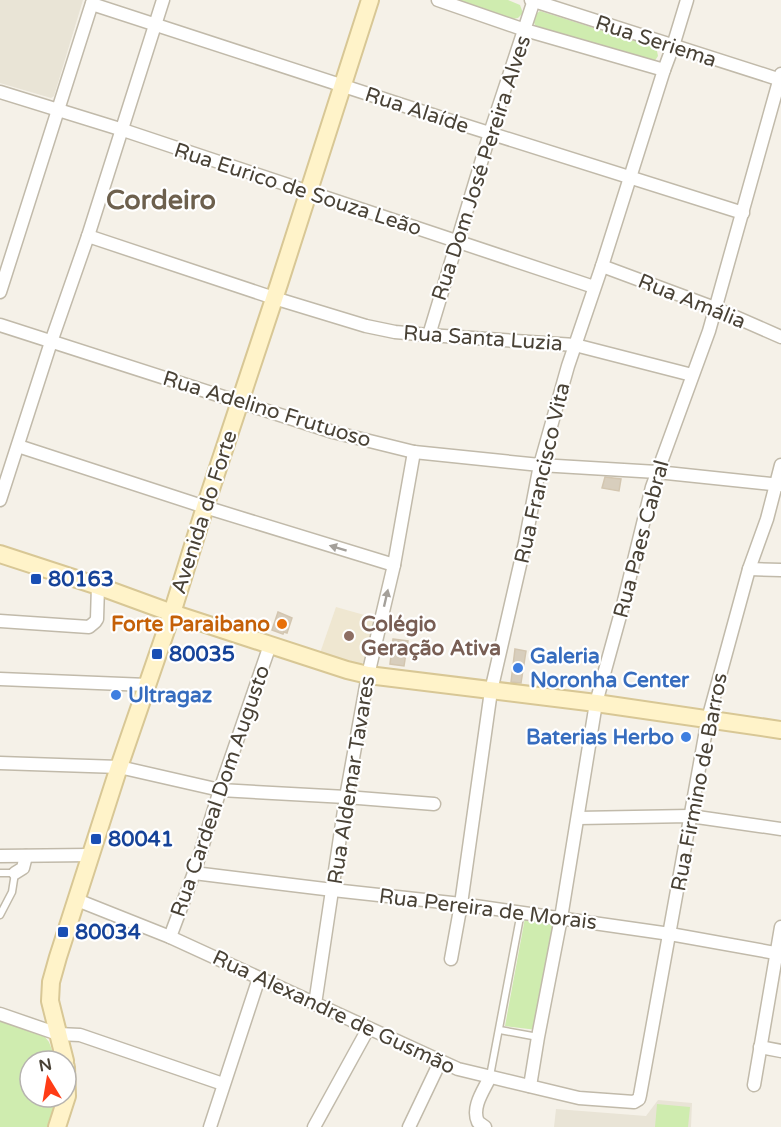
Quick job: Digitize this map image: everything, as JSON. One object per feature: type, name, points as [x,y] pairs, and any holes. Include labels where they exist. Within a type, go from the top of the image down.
[{"type":"street","points":[[0,500],[164,0]]},
{"type":"street","name":"Avenida do Forte","points":[[62,1049],[50,1001],[51,982],[169,612],[309,192],[370,0]]},
{"type":"street","points":[[438,0],[525,30],[664,70]]},
{"type":"street","name":"Rua Dom José Pereira Alves","points":[[429,335],[533,0]]},
{"type":"street","name":"Rua Seriema","points":[[533,0],[780,78]]},
{"type":"street","name":"Rua Francisco Vita","points":[[451,958],[461,904],[491,690],[525,543],[540,465],[568,366],[687,0]]},
{"type":"street","points":[[0,292],[92,2]]},
{"type":"street","name":"Rua Alaíde","points":[[92,2],[490,133],[743,213]]},
{"type":"street","name":"Rua Paes Cabral","points":[[530,1086],[561,918],[596,703],[657,472],[710,331],[780,78]]},
{"type":"street","name":"Rua Eurico de Souza Leão","points":[[0,92],[123,130],[594,287]]},
{"type":"street","name":"Rua Santa Luzia","points":[[88,236],[366,326],[395,332],[575,345],[692,375]]},
{"type":"street","name":"Rua Amália","points":[[602,266],[715,308],[781,337]]},
{"type":"street","name":"Rua Adelino Frutuoso","points":[[0,325],[333,432],[414,452],[540,465],[657,472],[778,484]]},
{"type":"street","points":[[18,446],[394,565]]},
{"type":"street","name":"Rua Aldemar Tavares","points":[[315,1004],[346,797],[368,675],[394,565],[414,452]]},
{"type":"street","name":"Rua Firmino de Barros","points":[[634,1102],[639,1099],[640,1095],[708,719],[749,569],[778,484],[781,465]]},
{"type":"street","points":[[0,554],[98,585],[169,612],[368,675],[596,703],[781,730]]},
{"type":"street","points":[[749,569],[781,570]]},
{"type":"street","points":[[0,621],[89,627],[97,618],[98,585]]},
{"type":"street","name":"Rua Cardeal Dom Augusto","points":[[170,937],[194,873],[270,645]]},
{"type":"street","points":[[0,679],[147,685]]},
{"type":"street","points":[[0,763],[119,767],[220,790],[434,804]]},
{"type":"street","points":[[578,818],[690,816],[781,829]]},
{"type":"street","points":[[0,856],[91,855]]},
{"type":"street","points":[[15,873],[23,868],[26,856]]},
{"type":"street","name":"Rua Pereira de Morais","points":[[194,873],[521,912],[779,953]]},
{"type":"street","name":"Rua Alexandre de Gusmão","points":[[77,900],[170,937],[458,1069],[579,1098],[634,1102]]},
{"type":"street","points":[[754,1085],[779,953],[781,927]]},
{"type":"street","points":[[210,1127],[259,978]]},
{"type":"street","points":[[0,1014],[58,1034],[80,1035],[223,1084]]},
{"type":"street","points":[[314,1127],[368,1029]]},
{"type":"street","points":[[760,1047],[781,1051]]},
{"type":"street","points":[[409,1127],[440,1062]]},
{"type":"street","points":[[485,1127],[477,1122],[475,1113],[490,1077]]},
{"type":"street","points":[[57,1127],[63,1109]]},
{"type":"lane","points":[[0,873],[15,873],[12,892],[0,915]]},
{"type":"lane","points":[[490,1077],[521,912]]},
{"type":"lane","points":[[500,1030],[538,1037]]},
{"type":"shaded area","points":[[0,0],[83,0],[54,96],[51,98],[0,83]]},
{"type":"shaded area","name":"Colégio Geração Ativa","points":[[336,607],[375,618],[365,661],[360,664],[320,653]]},
{"type":"shaded area","points":[[658,1100],[692,1103],[691,1127],[554,1127],[556,1109],[646,1116]]},
{"type":"green space","points":[[454,0],[508,0],[520,5],[523,13],[513,19]]},
{"type":"green space","points":[[540,11],[651,46],[657,51],[658,56],[654,62],[537,27],[533,20]]},
{"type":"green space","points":[[525,918],[556,923],[537,1030],[505,1026]]},
{"type":"green space","points":[[0,1021],[45,1037],[49,1042],[52,1049],[18,1049],[18,1109],[54,1109],[49,1127],[0,1127]]},
{"type":"green space","points":[[657,1104],[690,1107],[688,1127],[655,1127]]},
{"type":"building","points":[[605,477],[621,479],[619,491],[602,488]]},
{"type":"building","name":"Forte Paraibano","points":[[278,612],[292,618],[287,633],[272,630]]},
{"type":"building","points":[[393,639],[408,641],[404,666],[390,664]]},
{"type":"building","name":"Galeria Noronha Center","points":[[515,649],[526,651],[521,683],[511,682]]},
{"type":"place","name":"80163","points":[[36,579]]},
{"type":"place","name":"Forte Paraibano","points":[[282,624]]},
{"type":"place","name":"Colégio Geração Ativa","points":[[349,636]]},
{"type":"place","name":"80035","points":[[157,654]]},
{"type":"place","name":"Galeria Noronha Center","points":[[518,668]]},
{"type":"place","name":"Ultragaz","points":[[116,695]]},
{"type":"place","name":"Baterias Herbo","points":[[686,737]]},
{"type":"place","name":"80041","points":[[96,839]]},
{"type":"place","name":"80034","points":[[63,932]]},
{"type":"district","name":"Cordeiro","points":[[161,200]]}]
